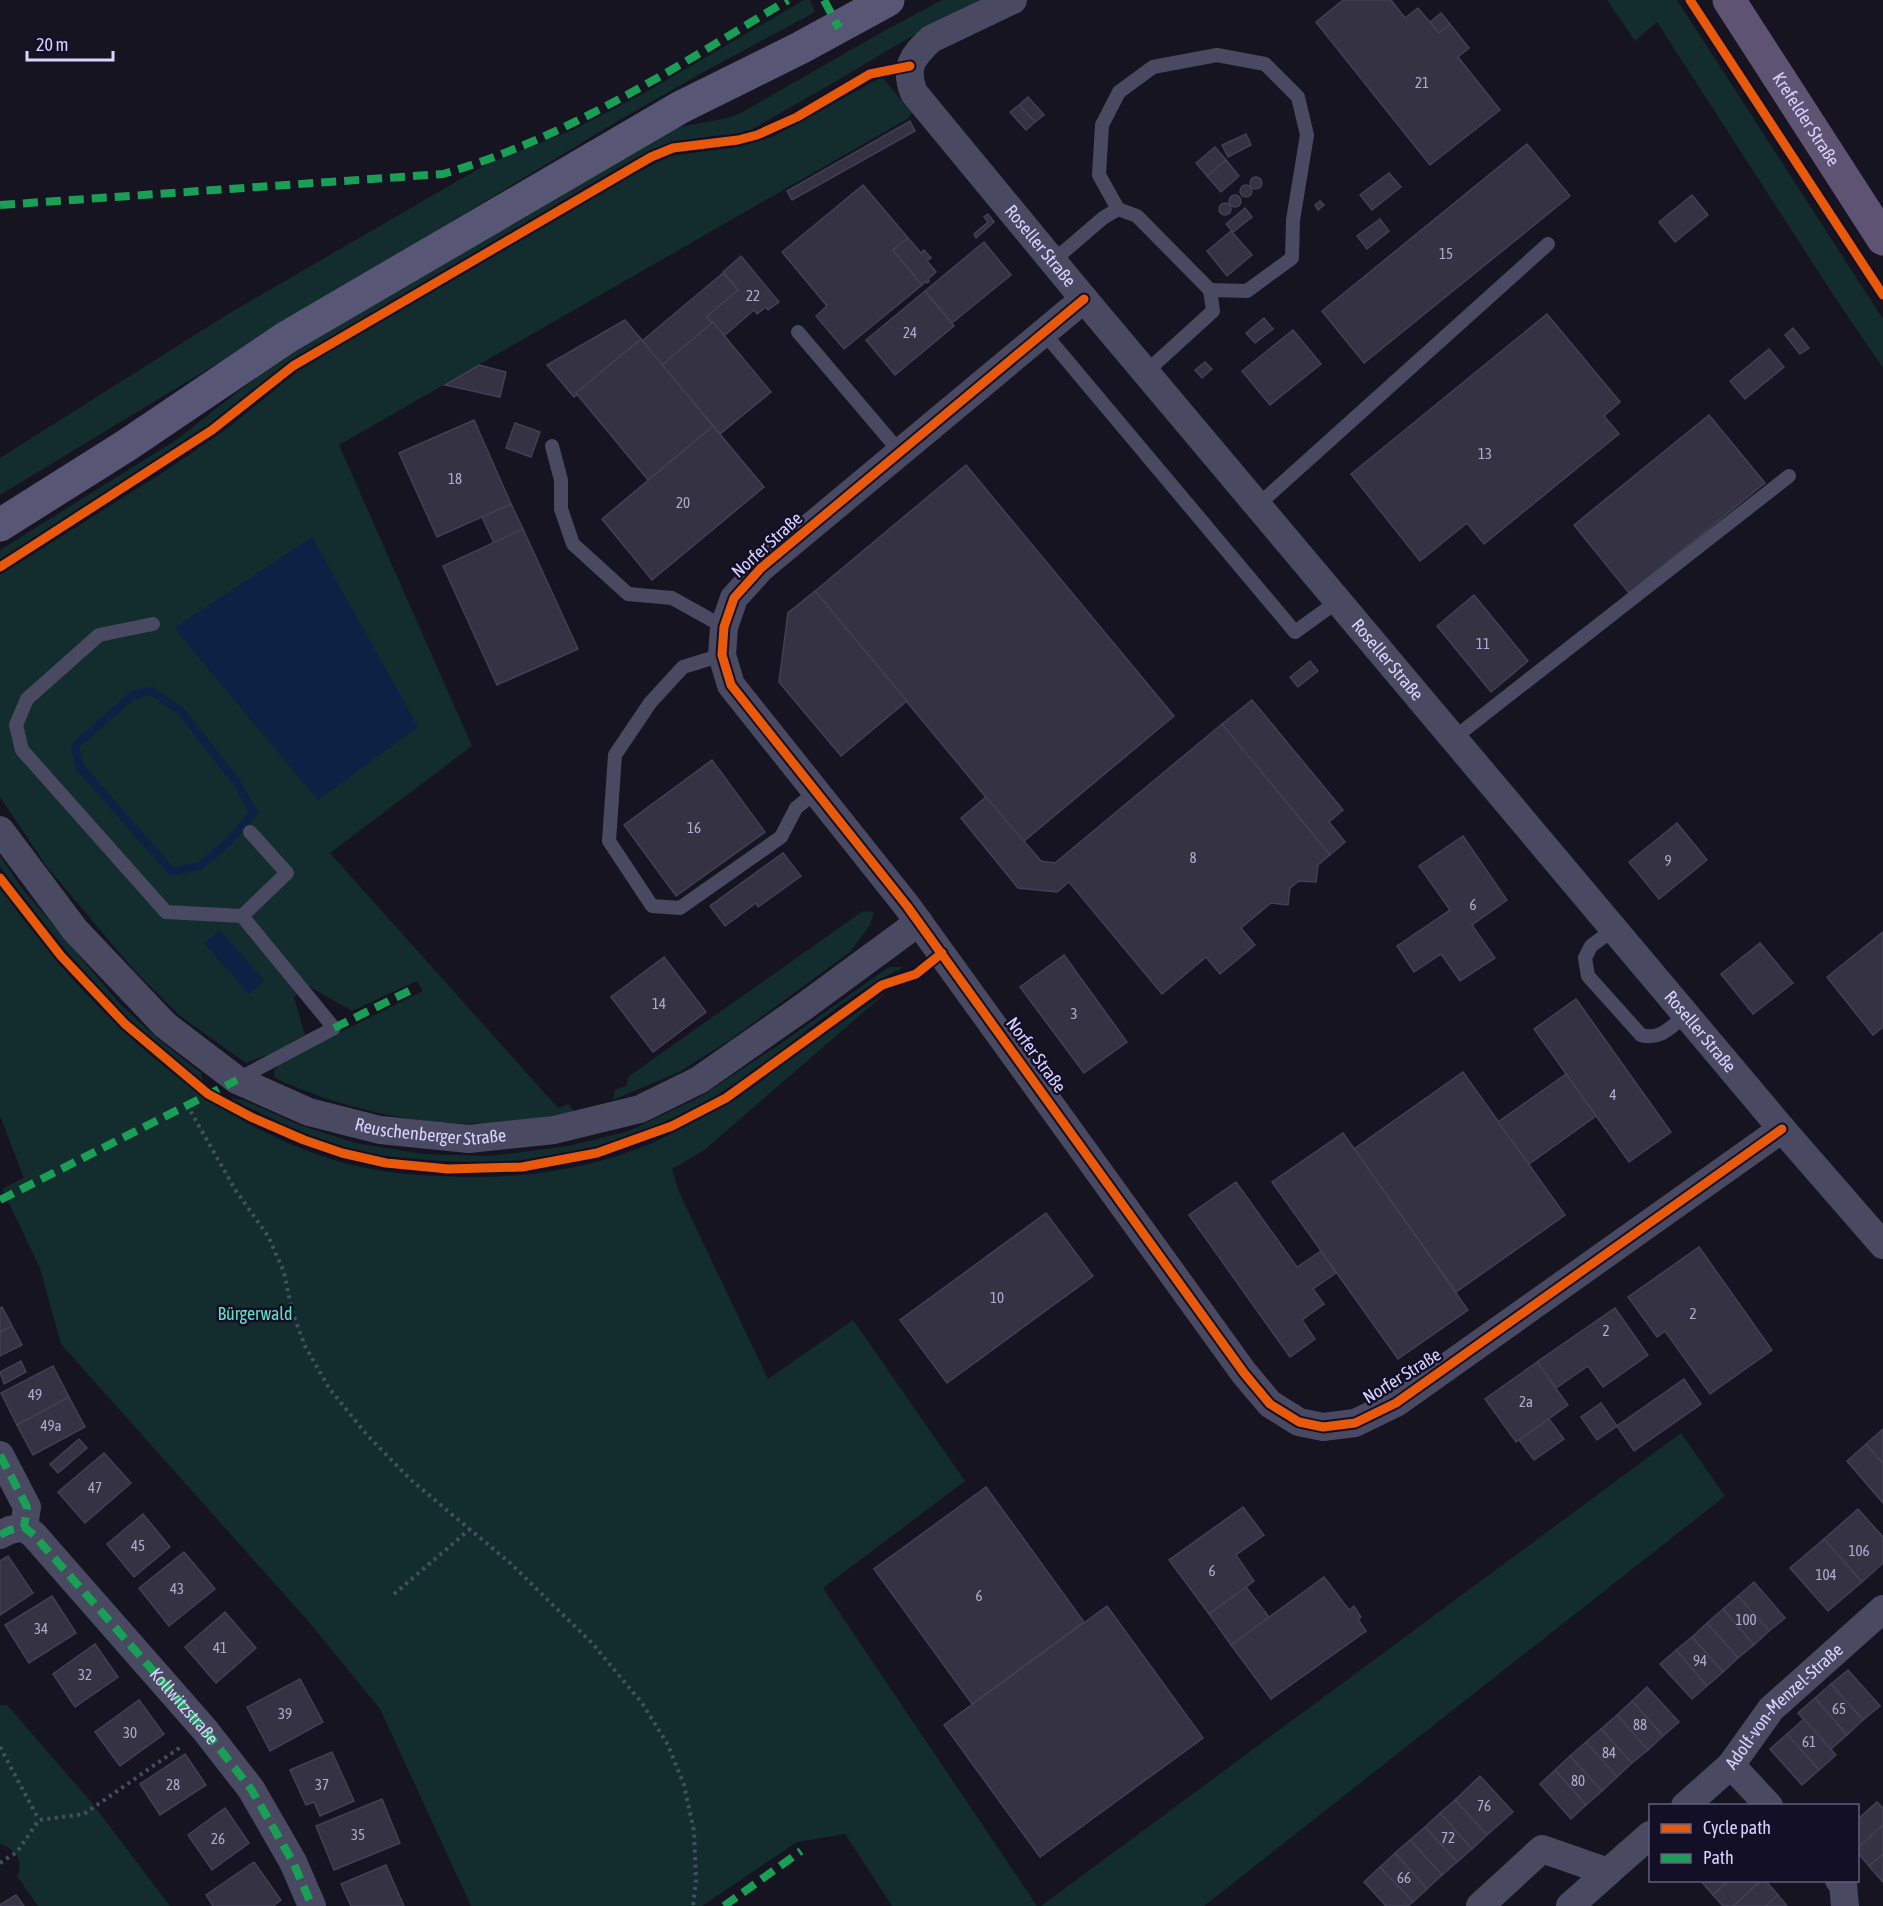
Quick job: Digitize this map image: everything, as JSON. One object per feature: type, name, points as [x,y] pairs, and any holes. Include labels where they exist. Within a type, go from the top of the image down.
[{"type":"main road","points":[[0,525],[127,445],[287,337],[681,107],[800,48],[888,0]]},
{"type":"main road","name":"Krefelder Straße","points":[[1729,0],[1883,239]]},
{"type":"street","name":"Roseller Straße","points":[[1013,0],[931,39],[915,55],[910,66],[909,79],[914,93],[1084,299],[1686,1015],[1883,1245]]},
{"type":"street","name":"Norfer Straße","points":[[1084,299],[761,568],[734,598],[724,627],[722,655],[731,685],[919,922],[1244,1373],[1270,1404],[1299,1422],[1323,1427],[1354,1423],[1396,1403],[1782,1129]]},
{"type":"street","name":"Reuschenberger Straße","points":[[0,830],[75,930],[165,1024],[237,1080],[309,1112],[380,1130],[469,1139],[554,1130],[640,1109],[699,1080],[919,922]]},
{"type":"street","name":"Kollwitzstraße","points":[[0,1455],[27,1507],[12,1531],[55,1557],[205,1730],[251,1789],[293,1863],[312,1906]]},
{"type":"street","name":"Adolf-von-Menzel-Straße","points":[[1687,1804],[1731,1765],[1771,1709],[1883,1609]]},
{"type":"street","points":[[1731,1765],[1767,1804]]},
{"type":"street","points":[[1570,1906],[1649,1836]]},
{"type":"street","points":[[1480,1906],[1542,1849],[1608,1872]]},
{"type":"street","points":[[1840,1882],[1843,1884],[1845,1906]]},
{"type":"lane","points":[[1146,372],[1213,311],[1210,290],[1137,216],[1118,209],[1099,175],[1102,125],[1119,92],[1152,67],[1217,54],[1264,64],[1298,97],[1307,135],[1293,220],[1292,258],[1247,291],[1210,290]]},
{"type":"lane","points":[[1053,261],[1103,218],[1118,209]]},
{"type":"lane","points":[[1258,505],[1548,244]]},
{"type":"lane","points":[[798,332],[900,452]]},
{"type":"lane","points":[[1044,333],[1295,632],[1338,601]]},
{"type":"lane","points":[[552,446],[561,480],[561,509],[573,544],[628,594],[672,598],[724,627]]},
{"type":"lane","points":[[1454,738],[1789,476]]},
{"type":"lane","points":[[153,624],[99,635],[27,699],[16,725],[22,750],[166,912],[242,916],[287,873],[250,832]]},
{"type":"lane","points":[[722,655],[683,667],[650,703],[615,755],[609,841],[652,906],[680,908],[781,837],[796,808],[816,792]]},
{"type":"lane","points":[[237,1080],[334,1028],[242,916]]},
{"type":"lane","points":[[1614,929],[1591,946],[1585,958],[1588,976],[1641,1035],[1650,1038],[1660,1035],[1686,1015]]},
{"type":"path","points":[[187,1105],[236,1191],[268,1236],[284,1272],[292,1311],[305,1346],[329,1388],[367,1435],[411,1480],[510,1563],[592,1643],[642,1703],[668,1745],[684,1785],[694,1831],[696,1880],[693,1906]]},
{"type":"path","points":[[394,1594],[470,1529]]},
{"type":"path","points":[[0,1863],[17,1852],[39,1820],[84,1814],[205,1730]]},
{"type":"path","points":[[0,1748],[39,1820]]},
{"type":"green space","points":[[804,0],[810,0],[815,12],[616,122],[0,495],[0,458],[228,314],[485,165],[573,130],[648,91]]},
{"type":"green space","points":[[942,0],[982,0],[916,34],[753,129],[676,143],[627,163],[318,345],[275,373],[178,449],[0,560],[0,550],[176,440],[249,383],[309,342],[677,128],[739,114]]},
{"type":"green space","points":[[1607,0],[1677,0],[1883,319],[1883,368],[1657,22],[1635,41]]},
{"type":"green space","points":[[882,77],[912,113],[907,119],[339,445],[472,746],[330,853],[558,1108],[568,1104],[575,1112],[502,1123],[473,1124],[415,1119],[329,1100],[275,1078],[274,1070],[284,1060],[423,991],[417,981],[352,1011],[308,986],[294,997],[305,1035],[272,1053],[246,1063],[180,1016],[133,969],[47,867],[0,797],[0,575],[165,471],[229,427],[299,370],[640,171],[670,156],[736,147],[772,137]]},
{"type":"green space","points":[[0,856],[21,887],[120,1004],[157,1038],[201,1073],[203,1082],[140,1029],[88,976],[0,867]]},
{"type":"green space","name":"Bürgerwald","points":[[0,887],[34,933],[115,1023],[160,1063],[209,1099],[261,1130],[315,1154],[395,1173],[465,1177],[512,1176],[583,1165],[650,1144],[729,1103],[888,991],[703,1151],[672,1169],[679,1192],[768,1379],[853,1320],[965,1481],[823,1588],[1037,1906],[892,1906],[845,1834],[797,1842],[702,1906],[471,1906],[380,1709],[308,1621],[61,1344],[40,1268],[2,1189],[24,1178],[0,1116]]},
{"type":"green space","points":[[863,911],[874,912],[870,925],[850,952],[730,1040],[679,1072],[613,1100],[615,1090],[626,1086],[629,1076]]},
{"type":"green space","points":[[889,967],[904,967],[854,996],[762,1065],[714,1097],[628,1137],[557,1156],[470,1162],[372,1154],[310,1135],[229,1098],[243,1100],[300,1125],[356,1143],[423,1154],[490,1156],[568,1146],[629,1131],[698,1098],[777,1046]]},
{"type":"green space","points":[[1681,1433],[1725,1496],[1204,1906],[1041,1906]]},
{"type":"green space","points":[[0,1705],[7,1705],[92,1803],[170,1906],[38,1906],[17,1876],[20,1865],[17,1856],[0,1844]]},
{"type":"water","points":[[312,537],[418,727],[318,800],[174,628]]},
{"type":"water","points":[[220,930],[264,980],[249,994],[204,943]]},
{"type":"building","points":[[1343,0],[1391,0],[1405,18],[1418,8],[1439,33],[1450,24],[1469,48],[1458,57],[1500,110],[1430,165],[1316,22]]},
{"type":"building","points":[[1441,13],[1450,24],[1439,33],[1430,22]]},
{"type":"building","points":[[1028,97],[1044,115],[1035,122],[1019,105]]},
{"type":"building","points":[[1019,105],[1035,122],[1026,130],[1010,112]]},
{"type":"building","points":[[910,121],[915,131],[792,200],[787,191]]},
{"type":"building","points":[[1246,134],[1251,145],[1228,157],[1222,145]]},
{"type":"building","points":[[1527,144],[1570,196],[1364,363],[1322,311]]},
{"type":"building","points":[[1215,147],[1226,160],[1207,176],[1196,163]]},
{"type":"building","points":[[1226,160],[1239,176],[1221,192],[1207,176]]},
{"type":"building","points":[[1389,173],[1401,187],[1372,210],[1360,195]]},
{"type":"building","points":[[1256,177],[1262,183],[1256,189],[1250,183]]},
{"type":"building","points":[[863,185],[908,238],[893,250],[922,285],[844,349],[816,316],[827,306],[782,252]]},
{"type":"building","points":[[1246,185],[1252,191],[1246,197],[1240,191]]},
{"type":"building","points":[[1237,195],[1241,201],[1237,207],[1233,207],[1229,199]]},
{"type":"building","points":[[1692,195],[1708,215],[1675,242],[1659,222]]},
{"type":"building","points":[[1320,201],[1324,205],[1318,210],[1315,205]]},
{"type":"building","points":[[1225,203],[1231,209],[1225,215],[1219,209]]},
{"type":"building","points":[[1245,208],[1252,217],[1233,232],[1226,224]]},
{"type":"building","points":[[988,214],[994,222],[976,238],[974,234],[988,222],[984,217]]},
{"type":"building","points":[[1380,219],[1389,231],[1367,249],[1357,236]]},
{"type":"building","points":[[1231,231],[1252,255],[1227,276],[1207,251]]},
{"type":"building","points":[[908,238],[921,253],[924,250],[931,258],[927,261],[936,272],[927,283],[926,281],[922,285],[893,250]]},
{"type":"building","points":[[984,242],[1011,275],[952,323],[925,291]]},
{"type":"building","points":[[741,256],[779,302],[768,310],[766,307],[757,314],[754,310],[724,336],[706,317],[738,290],[723,272]]},
{"type":"building","points":[[723,273],[738,290],[706,317],[712,323],[662,365],[642,341]]},
{"type":"building","points":[[925,291],[954,326],[895,375],[866,340]]},
{"type":"building","points":[[1547,314],[1620,402],[1604,416],[1619,434],[1484,544],[1467,523],[1420,561],[1351,474]]},
{"type":"building","points":[[1264,318],[1273,329],[1255,343],[1246,333]]},
{"type":"building","points":[[625,320],[641,339],[574,397],[547,365]]},
{"type":"building","points":[[713,322],[771,392],[720,434],[662,365]]},
{"type":"building","points":[[1793,328],[1809,348],[1800,354],[1785,335]]},
{"type":"building","points":[[1293,330],[1321,364],[1270,405],[1242,371]]},
{"type":"building","points":[[641,339],[713,426],[648,480],[576,393]]},
{"type":"building","points":[[1769,349],[1784,367],[1745,399],[1730,381]]},
{"type":"building","points":[[1205,362],[1212,369],[1202,378],[1195,370]]},
{"type":"building","points":[[479,365],[506,372],[500,397],[445,385]]},
{"type":"building","points":[[1709,415],[1765,483],[1629,593],[1574,525]]},
{"type":"building","points":[[474,420],[511,504],[437,537],[399,453]]},
{"type":"building","points":[[515,423],[540,432],[531,457],[506,448]]},
{"type":"building","points":[[713,426],[764,487],[652,580],[602,519]]},
{"type":"building","points":[[966,465],[1174,716],[1023,842],[815,591]]},
{"type":"building","points":[[511,504],[523,529],[494,543],[482,517]]},
{"type":"building","points":[[523,529],[578,649],[497,685],[443,566]]},
{"type":"building","points":[[815,591],[907,701],[841,756],[779,682],[788,613]]},
{"type":"building","points":[[1474,595],[1528,661],[1491,692],[1437,626]]},
{"type":"building","points":[[1310,661],[1318,671],[1298,687],[1290,677]]},
{"type":"building","points":[[1252,700],[1343,810],[1329,822],[1345,842],[1330,855],[1222,724]]},
{"type":"building","points":[[1222,724],[1330,855],[1318,865],[1316,882],[1299,881],[1290,888],[1288,905],[1271,903],[1241,928],[1255,945],[1220,974],[1206,957],[1162,994],[1069,882],[1057,892],[1018,888],[961,818],[986,797],[1041,861],[1055,863]]},
{"type":"building","points":[[712,760],[765,832],[676,896],[624,825]]},
{"type":"building","points":[[1677,823],[1707,860],[1659,899],[1629,862]]},
{"type":"building","points":[[1463,836],[1507,900],[1472,925],[1495,958],[1460,981],[1441,954],[1414,972],[1397,946],[1450,910],[1419,866]]},
{"type":"building","points":[[783,853],[801,876],[758,907],[756,903],[725,926],[710,906]]},
{"type":"building","points":[[1883,932],[1883,1027],[1873,1035],[1827,977]]},
{"type":"building","points":[[1760,943],[1793,983],[1753,1014],[1721,974]]},
{"type":"building","points":[[1064,955],[1127,1042],[1084,1073],[1020,987]]},
{"type":"building","points":[[664,957],[706,1012],[653,1052],[611,997]]},
{"type":"building","points":[[1576,999],[1671,1132],[1629,1162],[1534,1029]]},
{"type":"building","points":[[1463,1072],[1565,1215],[1456,1292],[1354,1149]]},
{"type":"building","points":[[1566,1074],[1596,1116],[1529,1164],[1498,1122]]},
{"type":"building","points":[[1343,1133],[1468,1310],[1398,1359],[1272,1182]]},
{"type":"building","points":[[1236,1182],[1297,1267],[1321,1251],[1336,1273],[1313,1289],[1324,1304],[1302,1320],[1315,1339],[1290,1357],[1189,1215]]},
{"type":"building","points":[[1046,1213],[1093,1276],[947,1383],[900,1320]]},
{"type":"building","points":[[1699,1247],[1772,1350],[1710,1394],[1665,1331],[1657,1337],[1628,1297]]},
{"type":"building","points":[[2,1307],[12,1326],[0,1332],[0,1308]]},
{"type":"building","points":[[1615,1308],[1648,1355],[1603,1387],[1588,1366],[1556,1388],[1537,1362]]},
{"type":"building","points":[[12,1326],[22,1345],[0,1356],[0,1332]]},
{"type":"building","points":[[21,1361],[26,1372],[4,1384],[0,1372]]},
{"type":"building","points":[[1537,1362],[1568,1405],[1516,1442],[1485,1399]]},
{"type":"building","points":[[53,1366],[69,1397],[17,1425],[1,1393]]},
{"type":"building","points":[[1684,1379],[1701,1404],[1634,1451],[1617,1426]]},
{"type":"building","points":[[69,1397],[85,1427],[33,1455],[17,1425]]},
{"type":"building","points":[[1601,1403],[1617,1426],[1597,1440],[1581,1417]]},
{"type":"building","points":[[1549,1419],[1564,1439],[1534,1460],[1519,1440]]},
{"type":"building","points":[[1883,1429],[1883,1464],[1866,1444]]},
{"type":"building","points":[[79,1439],[87,1448],[58,1473],[50,1464]]},
{"type":"building","points":[[1866,1444],[1883,1464],[1883,1503],[1847,1461]]},
{"type":"building","points":[[104,1453],[131,1483],[85,1523],[58,1492]]},
{"type":"building","points":[[986,1487],[1084,1622],[972,1704],[874,1569]]},
{"type":"building","points":[[1243,1507],[1264,1535],[1236,1555],[1254,1581],[1209,1614],[1169,1560]]},
{"type":"building","points":[[1858,1509],[1883,1537],[1883,1563],[1862,1582],[1824,1539]]},
{"type":"building","points":[[143,1514],[170,1547],[134,1577],[107,1544]]},
{"type":"building","points":[[1824,1539],[1862,1582],[1828,1611],[1790,1568]]},
{"type":"building","points":[[184,1552],[215,1589],[169,1626],[139,1588]]},
{"type":"building","points":[[8,1556],[33,1593],[0,1615],[0,1561]]},
{"type":"building","points":[[1324,1577],[1349,1610],[1354,1606],[1361,1617],[1358,1619],[1366,1631],[1271,1699],[1231,1645]]},
{"type":"building","points":[[1754,1582],[1785,1618],[1769,1631],[1738,1596]]},
{"type":"building","points":[[1246,1587],[1269,1617],[1231,1645],[1209,1614]]},
{"type":"building","points":[[52,1596],[76,1633],[29,1663],[5,1625]]},
{"type":"building","points":[[1738,1596],[1769,1631],[1754,1645],[1723,1609]]},
{"type":"building","points":[[1107,1606],[1203,1738],[1040,1857],[944,1725]]},
{"type":"building","points":[[1723,1609],[1754,1645],[1738,1658],[1707,1623]]},
{"type":"building","points":[[225,1612],[256,1648],[216,1683],[185,1647]]},
{"type":"building","points":[[1707,1623],[1738,1658],[1723,1672],[1692,1637]]},
{"type":"building","points":[[1692,1637],[1723,1672],[1707,1686],[1676,1650]]},
{"type":"building","points":[[95,1644],[118,1677],[75,1707],[53,1674]]},
{"type":"building","points":[[1676,1650],[1707,1686],[1692,1699],[1660,1664]]},
{"type":"building","points":[[1848,1670],[1880,1706],[1863,1720],[1831,1684]]},
{"type":"building","points":[[300,1679],[323,1722],[270,1751],[247,1707]]},
{"type":"building","points":[[1831,1684],[1863,1720],[1847,1735],[1815,1698]]},
{"type":"building","points":[[1647,1687],[1679,1722],[1663,1736],[1632,1701]]},
{"type":"building","points":[[1815,1698],[1847,1735],[1830,1750],[1798,1713]]},
{"type":"building","points":[[139,1700],[164,1734],[120,1766],[95,1732]]},
{"type":"building","points":[[1632,1701],[1663,1736],[1648,1750],[1617,1715]]},
{"type":"building","points":[[1617,1715],[1648,1750],[1632,1763],[1601,1729]]},
{"type":"building","points":[[1804,1719],[1836,1755],[1819,1770],[1787,1734]]},
{"type":"building","points":[[1601,1729],[1632,1763],[1617,1777],[1586,1742]]},
{"type":"building","points":[[1787,1734],[1819,1770],[1802,1785],[1770,1749]]},
{"type":"building","points":[[1586,1742],[1617,1777],[1602,1791],[1570,1756]]},
{"type":"building","points":[[332,1752],[354,1801],[320,1816],[314,1802],[306,1805],[290,1770]]},
{"type":"building","points":[[185,1754],[206,1785],[160,1815],[140,1784]]},
{"type":"building","points":[[1570,1756],[1602,1791],[1586,1805],[1555,1770]]},
{"type":"building","points":[[1555,1770],[1586,1805],[1571,1819],[1540,1784]]},
{"type":"building","points":[[1480,1776],[1513,1812],[1487,1835],[1455,1800]]},
{"type":"building","points":[[382,1799],[400,1843],[334,1870],[316,1826]]},
{"type":"building","points":[[1455,1800],[1487,1835],[1472,1849],[1440,1813]]},
{"type":"building","points":[[1877,1802],[1883,1808],[1883,1825],[1859,1847],[1859,1818]]},
{"type":"building","points":[[225,1808],[249,1843],[212,1870],[188,1835]]},
{"type":"building","points":[[1440,1813],[1472,1849],[1457,1862],[1425,1827]]},
{"type":"building","points":[[1883,1825],[1883,1854],[1869,1866],[1859,1854],[1859,1847]]},
{"type":"building","points":[[1425,1827],[1457,1862],[1442,1875],[1410,1840]]},
{"type":"building","points":[[1410,1840],[1442,1875],[1427,1889],[1395,1853]]},
{"type":"building","points":[[1395,1853],[1427,1889],[1413,1902],[1380,1867]]},
{"type":"building","points":[[1883,1854],[1883,1882],[1869,1866]]},
{"type":"building","points":[[254,1862],[281,1900],[273,1906],[213,1906],[206,1895]]},
{"type":"building","points":[[386,1865],[404,1906],[351,1906],[341,1884]]},
{"type":"building","points":[[1380,1867],[1413,1902],[1408,1906],[1386,1906],[1364,1882]]},
{"type":"building","points":[[1702,1882],[1727,1882],[1713,1895]]},
{"type":"building","points":[[1727,1882],[1760,1882],[1733,1906],[1723,1906],[1713,1895]]},
{"type":"building","points":[[1760,1882],[1767,1882],[1778,1895],[1766,1906],[1733,1906]]},
{"type":"building","points":[[16,1895],[24,1906],[0,1906],[0,1905]]},
{"type":"building","points":[[1778,1895],[1787,1906],[1766,1906]]},
{"type":"waterway","points":[[152,691],[181,711],[237,783],[254,813],[226,844],[200,866],[172,872],[79,766],[75,746],[133,695],[152,691]]},
{"type":"marked path","points":[[0,205],[443,174],[489,159],[578,120],[663,75],[788,0]]},
{"type":"marked path","points":[[824,0],[839,28]]},
{"type":"marked path","points":[[334,1028],[415,988]]},
{"type":"marked path","points":[[0,1200],[237,1080]]},
{"type":"marked path","points":[[0,1455],[27,1507],[24,1527]]},
{"type":"marked path","points":[[0,1535],[24,1527],[34,1535],[205,1730],[251,1789],[293,1862],[312,1906]]},
{"type":"marked path","points":[[724,1906],[801,1851]]},
{"type":"cycle path","points":[[1690,0],[1883,295]]},
{"type":"cycle path","points":[[0,567],[212,430],[293,366],[651,157],[673,148],[738,140],[757,135],[797,117],[870,74],[910,66]]},
{"type":"cycle path","points":[[1084,299],[761,568],[734,598],[724,627],[722,655],[731,685],[907,906],[1244,1373],[1270,1404],[1299,1422],[1323,1427],[1355,1423],[1396,1403],[1782,1129]]},
{"type":"cycle path","points":[[0,878],[61,956],[125,1024],[208,1094],[251,1117],[304,1140],[342,1153],[386,1163],[448,1169],[522,1167],[597,1153],[672,1126],[726,1098],[882,985],[916,974],[942,953]]}]
